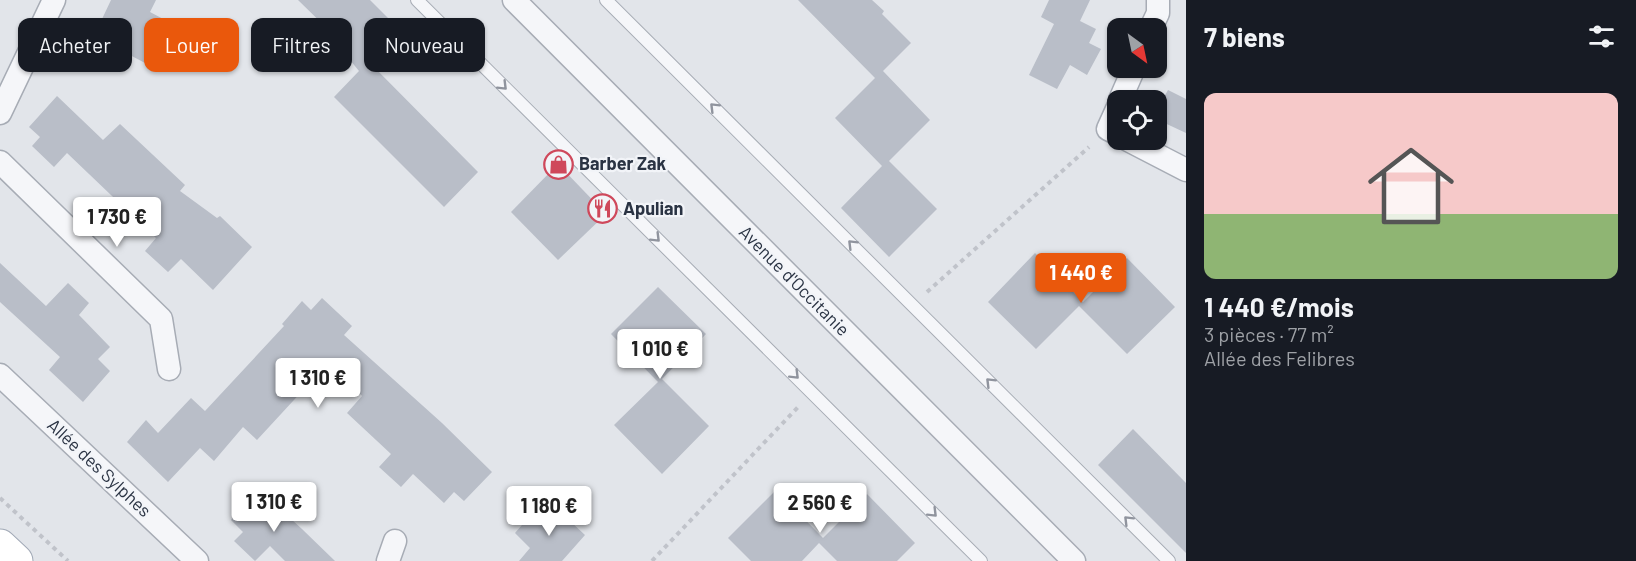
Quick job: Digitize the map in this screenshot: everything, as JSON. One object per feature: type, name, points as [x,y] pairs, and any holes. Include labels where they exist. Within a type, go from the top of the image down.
[{"type":"main road","points":[[0,546],[16,561]]},
{"type":"street","points":[[0,113],[54,0]]},
{"type":"street","name":"Avenue d'Occitanie","points":[[514,0],[1074,561]]},
{"type":"street","points":[[1156,18],[1158,0]]},
{"type":"street","points":[[1148,150],[1186,170]]},
{"type":"street","points":[[0,162],[160,319],[169,369]]},
{"type":"street","name":"Allée des Sylphes","points":[[0,375],[197,561]]},
{"type":"lane","points":[[417,0],[981,561]]},
{"type":"lane","points":[[606,0],[1169,561]]},
{"type":"path","points":[[913,305],[1107,143]]},
{"type":"path","points":[[652,561],[803,402],[816,396]]},
{"type":"path","points":[[0,498],[68,561]]},
{"type":"building","points":[[111,0],[156,0],[150,12],[161,18],[144,18],[144,62],[132,56],[132,18],[102,18]]},
{"type":"building","points":[[298,0],[370,0],[388,18],[364,18],[364,72],[379,72],[478,172],[444,207],[334,97],[359,71],[352,62],[352,18],[316,18]]},
{"type":"building","points":[[798,0],[872,0],[884,11],[882,14],[911,43],[883,71],[930,120],[889,161],[937,209],[889,257],[841,208],[882,166],[835,118],[875,78]]},
{"type":"building","points":[[1049,0],[1090,0],[1080,21],[1096,29],[1089,43],[1101,49],[1087,75],[1070,65],[1057,89],[1029,75],[1054,24],[1041,17]]},
{"type":"building","points":[[1168,90],[1186,99],[1186,133],[1167,124]]},
{"type":"building","points":[[57,96],[103,140],[120,124],[185,185],[180,191],[217,218],[220,216],[252,247],[213,290],[181,259],[168,272],[145,251],[156,238],[67,153],[54,167],[32,146],[40,137],[29,127]]},
{"type":"building","points":[[558,164],[606,214],[558,260],[511,212]]},
{"type":"building","points":[[1035,253],[1083,302],[1127,258],[1175,307],[1127,354],[1079,306],[1036,349],[988,302]]},
{"type":"building","points":[[0,263],[46,306],[68,283],[89,303],[79,315],[110,347],[98,359],[110,371],[83,402],[49,370],[60,357],[0,302]]},
{"type":"building","points":[[658,287],[706,334],[662,379],[709,426],[662,474],[614,425],[658,382],[611,334]]},
{"type":"building","points":[[322,298],[352,326],[344,335],[442,423],[492,472],[464,501],[454,492],[444,503],[413,474],[401,487],[379,467],[391,454],[347,413],[362,396],[329,362],[257,440],[243,427],[214,461],[200,448],[168,482],[127,442],[146,420],[158,433],[191,398],[205,411],[284,326],[282,324],[302,301],[311,310]]},
{"type":"building","points":[[1133,429],[1186,483],[1186,553],[1098,465]]},
{"type":"building","points":[[259,490],[335,561],[285,561],[270,546],[255,561],[234,541],[243,532],[231,520]]},
{"type":"building","points":[[776,490],[823,538],[867,494],[915,543],[897,561],[837,561],[819,543],[802,561],[751,561],[728,538]]},
{"type":"building","points":[[556,508],[585,535],[562,561],[519,561],[530,548],[515,533],[535,510],[545,520]]},
{"type":"place","name":"Barber Zak","points":[[558,164]]},
{"type":"place","name":"Apulian","points":[[602,209]]}]
